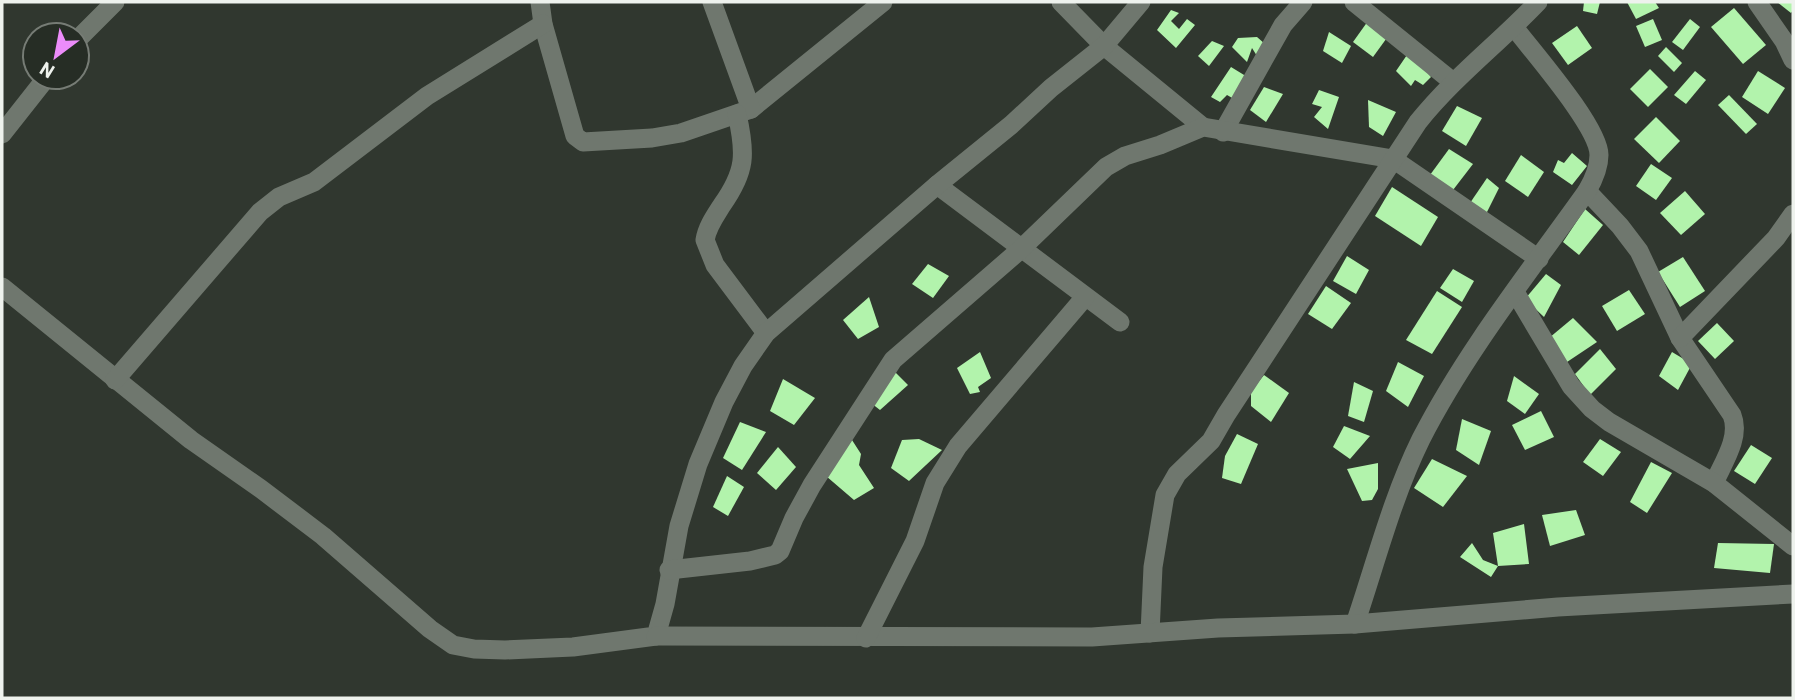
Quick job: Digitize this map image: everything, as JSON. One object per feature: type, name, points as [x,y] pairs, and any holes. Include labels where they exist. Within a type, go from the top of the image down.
[{"type":"street","points":[[91,26],[115,2]]},
{"type":"street","points":[[540,2],[543,24],[575,136],[580,142],[652,138],[708,125],[744,112],[883,2]]},
{"type":"street","points":[[712,2],[744,112],[744,163],[731,192],[714,217],[705,240],[715,265],[766,333]]},
{"type":"street","points":[[1062,2],[1104,47],[1203,127],[1393,159],[1539,259]]},
{"type":"street","points":[[656,636],[686,498],[710,435],[743,366],[766,333],[1051,88],[1104,47],[1141,2]]},
{"type":"street","points":[[1223,131],[1283,25],[1303,2]]},
{"type":"street","points":[[1354,2],[1453,82]]},
{"type":"street","points":[[1757,2],[1784,41],[1793,60]]},
{"type":"street","points":[[1150,633],[1153,566],[1163,502],[1177,474],[1216,434],[1419,122],[1453,82],[1514,27],[1530,5]]},
{"type":"street","points":[[115,380],[260,212],[279,197],[314,182],[427,96],[543,24]]},
{"type":"street","points":[[1355,625],[1387,523],[1421,439],[1445,396],[1587,191],[1598,166],[1597,142],[1580,114],[1514,27]]},
{"type":"street","points":[[5,122],[34,91]]},
{"type":"street","points":[[669,570],[730,564],[775,555],[780,551],[812,485],[893,360],[1021,249],[1106,167],[1125,156],[1203,127]]},
{"type":"street","points":[[937,185],[1120,322]]},
{"type":"street","points":[[1587,191],[1639,251],[1680,338],[1735,423],[1735,434],[1714,483]]},
{"type":"street","points":[[1680,338],[1776,238],[1793,214]]},
{"type":"street","points":[[2,287],[191,440],[323,536],[430,629],[453,645],[474,649],[573,647],[673,635],[717,638],[1092,637],[1217,628],[1355,625],[1558,607],[1793,594]]},
{"type":"street","points":[[1515,292],[1571,386],[1592,409],[1609,422],[1714,483],[1793,546]]},
{"type":"street","points":[[866,638],[915,541],[935,483],[958,446],[1085,297]]},
{"type":"building","points":[[1584,2],[1600,2],[1597,14],[1583,11]]},
{"type":"building","points":[[1627,2],[1655,2],[1659,8],[1636,19]]},
{"type":"building","points":[[1777,2],[1793,2],[1793,10],[1791,13]]},
{"type":"building","points":[[1734,8],[1766,45],[1743,64],[1711,27]]},
{"type":"building","points":[[1171,10],[1179,13],[1171,21],[1179,29],[1187,19],[1195,25],[1176,48],[1157,30]]},
{"type":"building","points":[[1653,19],[1662,40],[1645,47],[1636,26]]},
{"type":"building","points":[[1690,19],[1700,27],[1683,50],[1672,42]]},
{"type":"building","points":[[1368,21],[1389,35],[1373,57],[1353,42]]},
{"type":"building","points":[[1577,26],[1592,48],[1568,65],[1552,43]]},
{"type":"building","points":[[1329,32],[1351,46],[1342,63],[1323,51]]},
{"type":"building","points":[[1257,37],[1265,44],[1257,56],[1252,48],[1247,62],[1232,47],[1238,38]]},
{"type":"building","points":[[1212,41],[1224,46],[1209,66],[1198,56]]},
{"type":"building","points":[[1666,47],[1682,63],[1674,72],[1658,56]]},
{"type":"building","points":[[1409,52],[1431,77],[1423,85],[1415,80],[1411,86],[1396,71]]},
{"type":"building","points":[[1231,67],[1249,78],[1234,99],[1227,95],[1220,102],[1211,97]]},
{"type":"building","points":[[1650,69],[1668,87],[1648,107],[1630,89]]},
{"type":"building","points":[[1695,71],[1706,80],[1686,104],[1674,95]]},
{"type":"building","points":[[1758,71],[1785,88],[1768,114],[1742,97]]},
{"type":"building","points":[[1264,87],[1283,94],[1266,122],[1250,110]]},
{"type":"building","points":[[1319,90],[1339,97],[1328,129],[1314,117],[1322,107],[1312,104]]},
{"type":"building","points":[[1729,95],[1757,124],[1746,134],[1718,105]]},
{"type":"building","points":[[1368,100],[1396,112],[1383,136],[1369,127]]},
{"type":"building","points":[[1457,106],[1482,118],[1466,146],[1442,131]]},
{"type":"building","points":[[1656,117],[1680,141],[1659,163],[1634,139]]},
{"type":"building","points":[[1449,149],[1473,164],[1453,190],[1430,175]]},
{"type":"building","points":[[1572,153],[1587,166],[1572,185],[1553,172],[1558,160],[1564,163]]},
{"type":"building","points":[[1521,155],[1544,172],[1528,197],[1505,181]]},
{"type":"building","points":[[1651,164],[1672,178],[1656,200],[1636,186]]},
{"type":"building","points":[[1487,178],[1499,188],[1486,214],[1470,203]]},
{"type":"building","points":[[1392,187],[1438,217],[1421,246],[1375,216]]},
{"type":"building","points":[[1685,191],[1705,214],[1681,235],[1660,213]]},
{"type":"building","points":[[1585,209],[1603,225],[1579,255],[1563,242]]},
{"type":"building","points":[[1347,256],[1369,270],[1356,294],[1333,281]]},
{"type":"building","points":[[1683,257],[1705,291],[1680,307],[1658,272]]},
{"type":"building","points":[[928,264],[949,276],[933,298],[912,284]]},
{"type":"building","points":[[1453,269],[1474,281],[1462,302],[1440,288]]},
{"type":"building","points":[[1546,274],[1561,285],[1544,317],[1525,299]]},
{"type":"building","points":[[1326,286],[1351,303],[1332,329],[1308,314]]},
{"type":"building","points":[[1629,290],[1645,314],[1617,331],[1602,306]]},
{"type":"building","points":[[1437,291],[1462,307],[1432,354],[1406,340]]},
{"type":"building","points":[[869,297],[879,327],[858,339],[843,320]]},
{"type":"building","points":[[1573,318],[1597,342],[1567,362],[1549,338]]},
{"type":"building","points":[[1717,323],[1734,341],[1715,359],[1698,341]]},
{"type":"building","points":[[1600,349],[1616,369],[1590,395],[1575,374]]},
{"type":"building","points":[[980,352],[991,378],[978,387],[980,392],[970,394],[957,368]]},
{"type":"building","points":[[1672,352],[1692,364],[1678,390],[1659,376]]},
{"type":"building","points":[[1398,362],[1424,376],[1408,407],[1386,391]]},
{"type":"building","points":[[893,370],[908,385],[880,410],[871,403]]},
{"type":"building","points":[[1264,375],[1289,393],[1271,422],[1251,406],[1251,391]]},
{"type":"building","points":[[1514,376],[1539,394],[1525,414],[1507,401]]},
{"type":"building","points":[[783,379],[815,398],[794,425],[770,411]]},
{"type":"building","points":[[1354,382],[1373,391],[1364,422],[1348,416]]},
{"type":"building","points":[[1541,411],[1554,437],[1525,450],[1512,425]]},
{"type":"building","points":[[1462,419],[1491,431],[1479,465],[1456,450]]},
{"type":"building","points":[[740,422],[766,432],[742,470],[723,458]]},
{"type":"building","points":[[1344,426],[1370,436],[1350,459],[1333,447]]},
{"type":"building","points":[[1237,434],[1258,444],[1241,484],[1222,478],[1225,456]]},
{"type":"building","points":[[919,439],[942,450],[909,481],[891,468],[902,440]]},
{"type":"building","points":[[1600,439],[1621,452],[1603,476],[1583,462]]},
{"type":"building","points":[[852,440],[861,454],[859,465],[874,488],[854,500],[826,476]]},
{"type":"building","points":[[1751,445],[1772,458],[1755,484],[1734,471]]},
{"type":"building","points":[[778,447],[796,467],[776,490],[757,473]]},
{"type":"building","points":[[1432,459],[1467,476],[1443,507],[1414,488]]},
{"type":"building","points":[[1651,462],[1672,473],[1647,513],[1630,502]]},
{"type":"building","points":[[1378,463],[1378,489],[1372,500],[1362,501],[1347,469]]},
{"type":"building","points":[[727,476],[744,487],[728,516],[713,507]]},
{"type":"building","points":[[1576,510],[1585,535],[1550,546],[1542,515]]},
{"type":"building","points":[[1524,524],[1529,564],[1498,566],[1493,533]]},
{"type":"building","points":[[1472,543],[1483,560],[1498,566],[1491,577],[1460,557]]},
{"type":"building","points":[[1718,543],[1774,544],[1770,573],[1714,568]]}]
